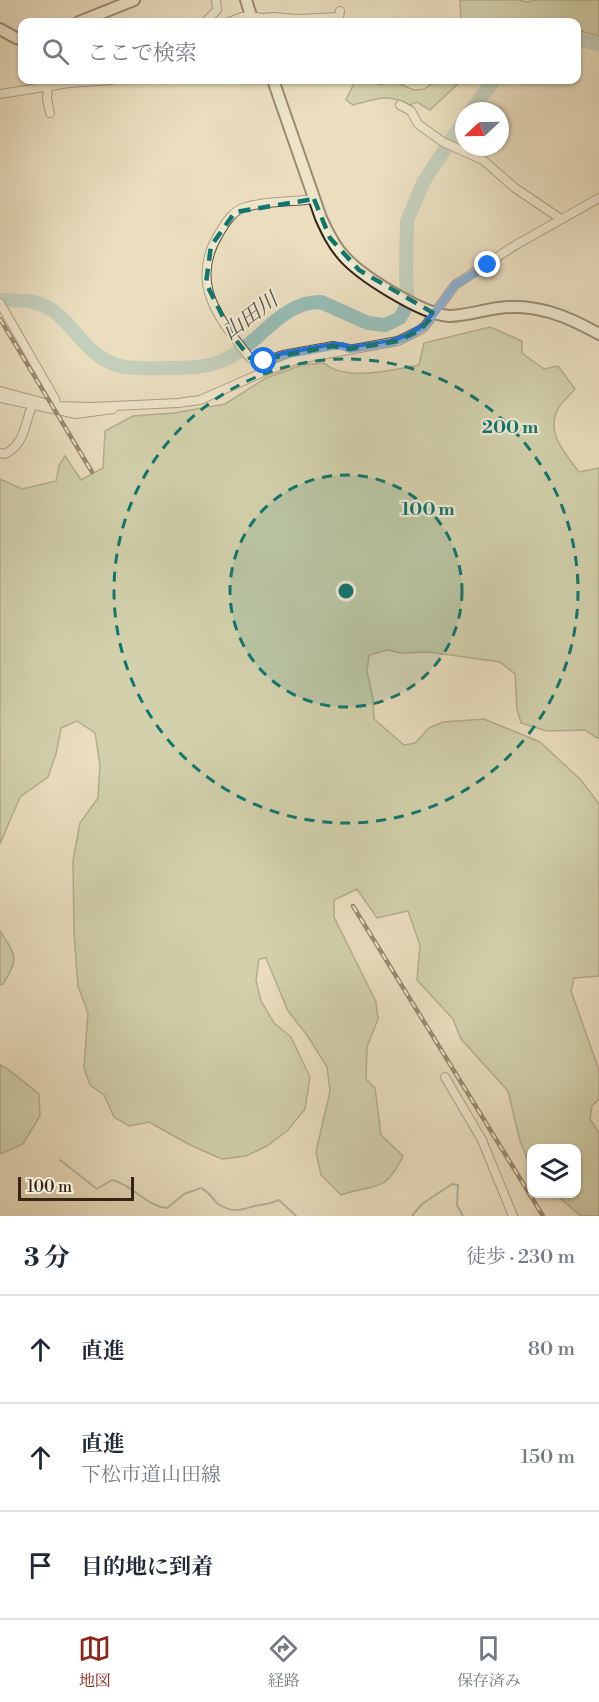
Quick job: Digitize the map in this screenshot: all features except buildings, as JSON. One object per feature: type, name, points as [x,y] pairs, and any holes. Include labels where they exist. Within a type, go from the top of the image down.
[{"type":"street","points":[[89,18],[134,0]]},
{"type":"street","points":[[209,18],[217,10],[216,0]]},
{"type":"street","points":[[246,0],[252,18]]},
{"type":"street","points":[[318,18],[339,17],[340,11]]},
{"type":"street","points":[[262,18],[274,16],[289,18]]},
{"type":"street","points":[[0,29],[18,38]]},
{"type":"street","points":[[0,94],[69,84]]},
{"type":"street","points":[[274,84],[314,200],[330,238],[342,255],[358,270],[435,314],[460,316],[499,308],[539,308],[575,320],[599,334]]},
{"type":"street","points":[[48,86],[47,99],[50,113]]},
{"type":"street","points":[[400,105],[411,111],[418,124],[443,142],[483,160],[515,188],[561,219]]},
{"type":"street","points":[[0,391],[56,406],[178,403],[200,400],[279,365],[299,359],[398,341],[420,330],[435,314],[455,285],[514,246],[599,198]]},
{"type":"street","points":[[314,200],[246,207],[235,212],[211,246],[206,283],[215,309],[250,358],[264,361],[283,355],[333,346],[350,349]]},
{"type":"street","points":[[0,304],[55,399],[56,406]]},
{"type":"street","points":[[0,398],[75,414],[108,411],[122,405]]},
{"type":"street","points":[[0,453],[5,454],[16,449],[32,406]]},
{"type":"street","points":[[445,1077],[482,1140],[513,1216]]},
{"type":"highlighted area","points":[[314,199],[330,238],[359,270],[435,314],[420,330],[398,341],[350,349],[333,346],[260,360],[250,358],[232,335],[206,283],[211,246],[235,212]]},
{"type":"green space","points":[[460,0],[527,2],[599,0],[599,36],[581,31],[581,18],[461,18]]},
{"type":"green space","points":[[354,84],[400,84],[414,90],[424,89],[431,84],[458,84],[430,110],[417,102],[410,105],[388,98],[353,105],[346,100]]},
{"type":"green space","points":[[490,327],[522,341],[522,353],[544,369],[558,366],[575,389],[559,407],[555,416],[555,434],[558,442],[579,472],[599,468],[599,739],[585,730],[547,731],[521,723],[517,709],[515,674],[500,662],[429,652],[401,653],[387,650],[369,655],[367,671],[373,698],[374,719],[404,745],[415,743],[429,728],[443,722],[484,719],[540,742],[581,780],[599,804],[599,976],[574,978],[571,991],[599,1070],[599,1099],[592,1106],[590,1119],[599,1133],[599,1216],[581,1216],[560,1198],[581,1198],[581,1144],[527,1144],[527,1158],[520,1141],[508,1091],[461,1039],[453,1019],[417,980],[420,945],[408,911],[377,918],[357,889],[334,900],[334,917],[376,1002],[378,1019],[367,1047],[366,1079],[375,1088],[381,1135],[403,1156],[397,1168],[385,1182],[341,1195],[321,1175],[316,1152],[330,1091],[327,1067],[307,1035],[288,1011],[266,958],[259,959],[256,980],[261,1001],[274,1023],[291,1037],[310,1077],[305,1109],[288,1130],[267,1146],[246,1156],[222,1159],[190,1145],[149,1122],[129,1126],[114,1117],[104,1095],[90,1085],[84,1068],[88,1013],[78,986],[74,933],[73,860],[80,823],[98,798],[100,765],[95,733],[77,721],[61,728],[56,754],[48,777],[20,797],[0,844],[0,479],[22,489],[56,481],[59,466],[65,456],[81,480],[103,468],[105,431],[133,416],[174,413],[225,404],[266,378],[302,365],[324,363],[344,372],[370,373],[419,365],[424,343]]},
{"type":"green space","points":[[0,931],[10,946],[14,962],[3,984],[0,985]]},
{"type":"green space","points":[[0,1065],[39,1094],[40,1116],[23,1144],[0,1154]]},
{"type":"waterway","name":"山田川","points":[[581,40],[599,44]]},
{"type":"waterway","name":"山田川","points":[[478,102],[491,84]]},
{"type":"waterway","name":"山田川","points":[[0,300],[29,301],[45,306],[62,318],[101,357],[117,365],[138,368],[206,366],[221,361],[251,343],[283,315],[307,304],[321,302],[368,323],[385,325],[400,318],[408,303],[407,221],[424,181],[455,134]]},
{"type":"waterway","points":[[60,1160],[97,1189],[112,1180],[126,1186],[146,1200],[167,1208],[184,1194],[201,1188],[218,1204],[231,1210],[240,1210],[279,1200],[296,1216]]},
{"type":"waterway","points":[[412,1216],[422,1204],[452,1184],[458,1185],[457,1205],[463,1216]]},
{"type":"railway","points":[[0,319],[92,472]]},
{"type":"railway","points":[[353,906],[543,1216]]},
{"type":"route","points":[[264,361],[283,355],[333,346],[350,349],[398,341],[425,326],[455,285],[488,265]]}]
